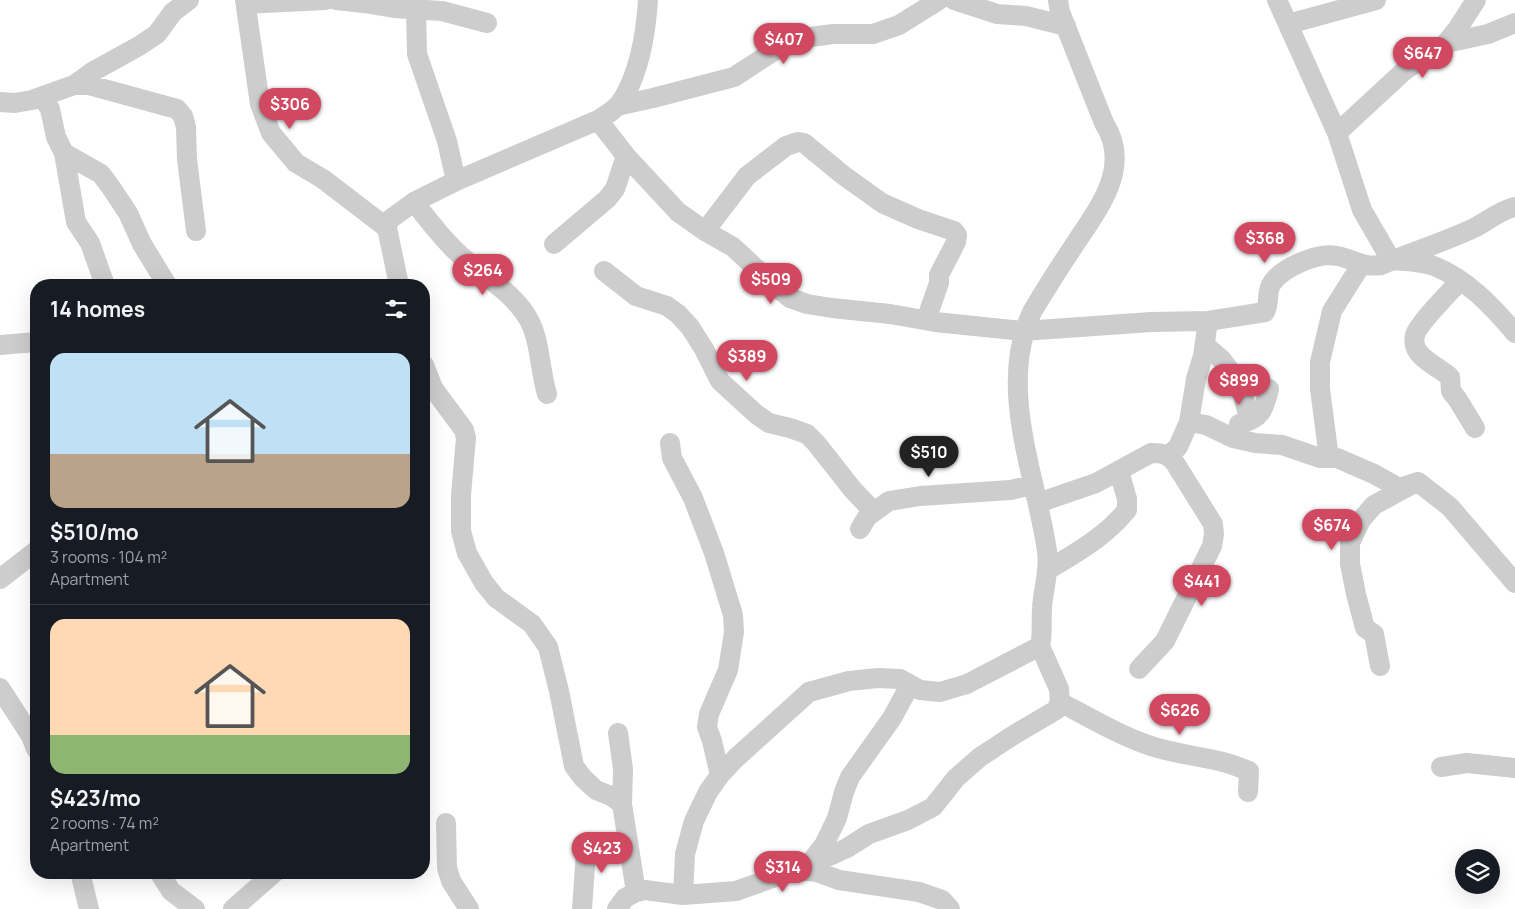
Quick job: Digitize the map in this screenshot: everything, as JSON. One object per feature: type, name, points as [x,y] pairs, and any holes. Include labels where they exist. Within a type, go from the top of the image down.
[{"type":"street","points":[[0,102],[15,103],[42,97],[74,85],[92,72],[157,34],[173,12],[188,0]]},
{"type":"street","points":[[326,0],[246,2],[260,104],[271,134],[296,163],[323,179],[387,228]]},
{"type":"street","points":[[336,0],[394,8],[442,11],[487,23]]},
{"type":"street","points":[[398,279],[387,228],[389,220],[414,202],[456,180],[598,120],[617,106],[623,98],[634,74],[644,33],[648,0]]},
{"type":"street","points":[[617,106],[734,77],[780,47],[803,38],[833,34],[873,34],[898,25],[939,0]]},
{"type":"street","points":[[954,0],[997,14],[1026,16],[1066,26]]},
{"type":"street","points":[[617,909],[625,898],[645,890],[683,894],[736,891],[781,875],[806,869],[847,848],[869,834],[908,820],[933,806],[956,778],[980,757],[1056,710],[1060,702],[1059,689],[1040,646],[1048,553],[1022,427],[1018,391],[1019,354],[1023,331],[1032,312],[1100,207],[1112,180],[1115,166],[1112,134],[1104,123],[1060,12],[1058,0]]},
{"type":"street","points":[[1277,0],[1337,133],[1362,210],[1391,260]]},
{"type":"street","points":[[1288,24],[1376,0]]},
{"type":"street","points":[[1337,133],[1404,71],[1446,43],[1476,0]]},
{"type":"street","points":[[416,9],[417,54],[447,141],[456,180]]},
{"type":"street","points":[[1446,43],[1488,34],[1515,23]]},
{"type":"street","points":[[74,85],[94,87],[164,105],[176,109],[184,116],[190,190],[196,231]]},
{"type":"street","points":[[42,97],[50,109],[56,137],[64,153],[76,222],[90,243],[103,279]]},
{"type":"street","points":[[598,120],[626,156],[678,212],[705,231],[734,247],[790,298],[807,304],[832,308],[1023,331],[1208,320],[1265,312],[1268,307],[1270,284],[1279,275],[1310,258],[1335,255],[1371,267],[1473,228],[1504,209],[1515,207]]},
{"type":"street","points":[[705,231],[747,176],[786,146],[798,142],[804,143],[882,203],[918,219],[954,231],[957,235],[956,242],[939,275],[926,320]]},
{"type":"street","points":[[64,153],[101,174],[128,213],[142,244],[163,279]]},
{"type":"street","points":[[554,244],[607,199],[615,189],[626,156]]},
{"type":"street","points":[[414,202],[458,254],[504,291],[529,320],[539,350],[542,379],[547,394]]},
{"type":"street","points":[[1391,260],[1434,266],[1460,281],[1478,294],[1515,333]]},
{"type":"street","points":[[1329,458],[1320,389],[1320,362],[1332,311],[1361,265]]},
{"type":"street","points":[[604,272],[636,296],[667,306],[678,314],[690,327],[720,381],[749,408],[770,423],[807,434],[853,490],[874,512]]},
{"type":"street","points":[[1460,281],[1416,333],[1414,342],[1416,349],[1422,356],[1450,377],[1451,391],[1475,428]]},
{"type":"street","points":[[1169,455],[1178,446],[1189,422],[1196,379],[1203,356],[1208,320]]},
{"type":"street","points":[[0,345],[30,342]]},
{"type":"street","points":[[1205,345],[1222,360],[1241,386],[1249,420]]},
{"type":"street","points":[[430,380],[433,388],[464,430],[466,438],[461,495],[461,531],[466,553],[484,583],[496,598],[532,624],[548,648],[574,766],[596,790],[611,796],[622,804]]},
{"type":"street","points":[[1215,429],[1249,420],[1261,414],[1269,390]]},
{"type":"street","points":[[1189,422],[1206,425],[1233,438],[1255,443],[1282,445],[1320,458],[1337,458],[1355,465],[1399,488],[1418,482]]},
{"type":"street","points":[[670,443],[672,458],[693,498],[714,553],[732,615],[734,632],[728,670],[708,714],[707,727],[720,775]]},
{"type":"street","points":[[860,529],[867,517],[890,501],[1011,490],[1035,494],[1096,483],[1151,453],[1169,455],[1213,524],[1214,534],[1212,546],[1173,627],[1165,641],[1139,669]]},
{"type":"street","points":[[1048,570],[1101,537],[1127,510],[1126,492],[1118,471]]},
{"type":"street","points":[[1418,482],[1450,507],[1515,583]]},
{"type":"street","points":[[1380,666],[1374,634],[1365,628],[1356,594],[1350,564],[1350,543],[1361,520],[1374,505],[1418,482]]},
{"type":"street","points":[[0,579],[30,556]]},
{"type":"street","points":[[683,894],[685,854],[694,822],[708,792],[720,775],[736,758],[809,692],[849,681],[878,678],[900,679],[920,690],[940,692],[967,684],[1040,646]]},
{"type":"street","points":[[806,869],[824,845],[837,818],[850,777],[892,718],[910,684]]},
{"type":"street","points":[[0,688],[30,736]]},
{"type":"street","points":[[1060,702],[1128,737],[1190,756],[1222,761],[1249,771],[1248,792]]},
{"type":"street","points":[[618,733],[623,769],[622,804],[636,892]]},
{"type":"street","points":[[1441,767],[1467,763],[1515,768]]},
{"type":"street","points":[[446,823],[447,868],[451,881],[469,909]]},
{"type":"street","points":[[582,909],[586,852],[628,845]]},
{"type":"street","points":[[806,869],[839,880],[919,892],[942,900],[950,909]]},
{"type":"street","points":[[82,879],[89,909]]},
{"type":"street","points":[[163,879],[171,891],[195,909]]},
{"type":"street","points":[[233,909],[267,879]]}]
